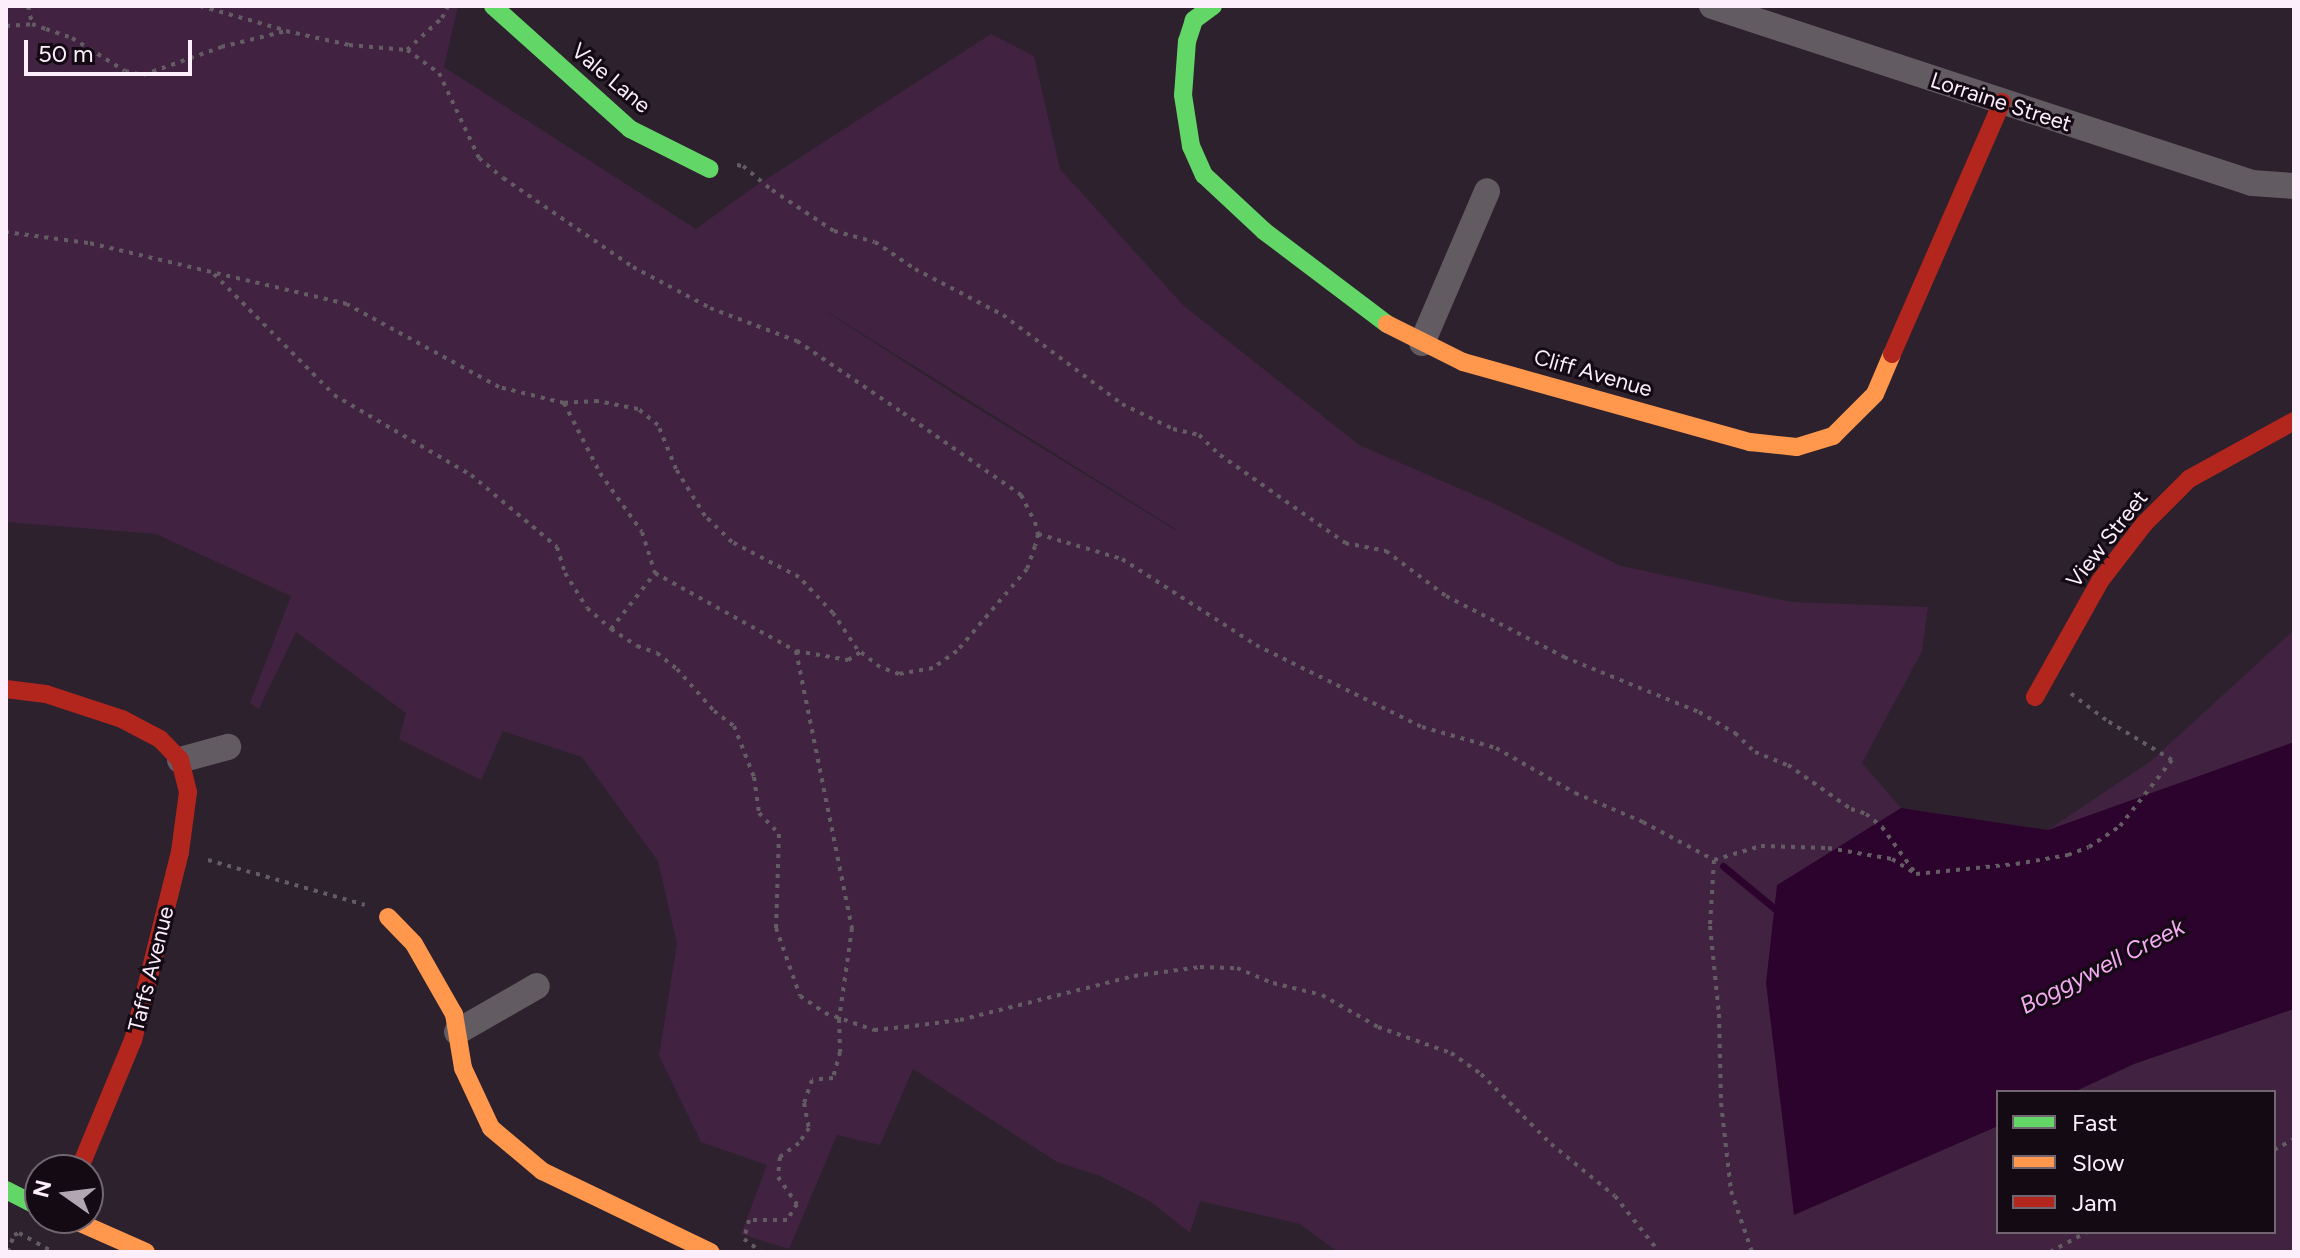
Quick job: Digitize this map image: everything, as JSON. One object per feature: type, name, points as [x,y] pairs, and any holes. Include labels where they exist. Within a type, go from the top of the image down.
[{"type":"street","name":"Vale Lane","points":[[493,6],[630,129],[710,169]]},
{"type":"street","name":"Lorraine Street","points":[[1712,6],[2252,183],[2294,186]]},
{"type":"street","name":"Cliff Avenue","points":[[1197,11],[1187,41],[1184,108],[1191,146],[1204,175],[1264,231],[1356,303],[1422,343],[1463,362],[1750,442],[1797,447],[1833,436],[1875,394],[2002,102]]},
{"type":"street","points":[[1422,343],[1487,191]]},
{"type":"street","name":"View Street","points":[[2035,697],[2100,581],[2144,524],[2189,479],[2294,421]]},
{"type":"street","points":[[6,689],[46,694],[122,719],[160,739],[180,760],[228,747]]},
{"type":"street","name":"Taffs Avenue","points":[[86,1154],[133,1040],[180,852],[188,792],[180,760]]},
{"type":"street","points":[[388,917],[414,944],[454,1014],[463,1068],[491,1128],[542,1171],[710,1252]]},
{"type":"street","points":[[457,1032],[537,986]]},
{"type":"street","points":[[6,1190],[24,1199]]},
{"type":"street","points":[[104,1233],[146,1252]]},
{"type":"street","points":[[71,1234],[97,1252]]},
{"type":"path","points":[[28,6],[32,24]]},
{"type":"path","points":[[6,232],[88,243],[347,304],[499,387],[564,403],[598,401],[638,409],[658,425],[676,469],[705,516],[732,542],[799,577],[833,613],[861,652],[880,667],[899,674],[933,668],[957,651],[1027,569],[1038,534],[1021,495],[797,341],[710,308],[633,267],[503,178],[479,158],[439,73],[407,50],[349,45],[286,31],[200,6]]},
{"type":"path","points":[[407,50],[442,18],[448,6]]},
{"type":"path","points":[[6,26],[32,24],[72,38],[125,71],[143,75],[230,44],[286,31]]},
{"type":"path","points":[[710,169],[728,164],[743,166],[772,190],[834,231],[875,242],[915,269],[1003,315],[1122,404],[1173,429],[1199,435],[1220,455],[1345,543],[1386,551],[1459,603],[1564,657],[1699,712],[1735,733],[1755,752],[1788,765],[1851,809],[1866,814],[1882,827],[1916,874]]},
{"type":"path","points":[[212,272],[334,395],[471,475],[557,547],[565,573],[587,608],[611,629],[637,646],[657,653],[677,669],[714,711],[734,726],[754,777],[759,813],[779,834],[776,928],[800,996],[839,1019],[874,1030],[960,1020],[1134,976],[1200,967],[1237,968],[1273,983],[1322,995],[1378,1027],[1451,1053],[1481,1074],[1551,1144],[1615,1196],[1659,1252]]},
{"type":"path","points":[[564,403],[600,473],[642,532],[655,573],[796,651],[848,660],[861,652]]},
{"type":"path","points":[[1038,534],[1122,559],[1256,645],[1422,727],[1496,748],[1575,793],[1643,822],[1714,860],[1761,846],[1828,848],[1892,859],[1916,874],[2016,864],[2068,855],[2089,847],[2120,826],[2172,760],[2072,698],[2052,667]]},
{"type":"path","points":[[611,629],[655,573]]},
{"type":"path","points":[[761,1252],[744,1239],[749,1220],[787,1220],[797,1204],[778,1177],[780,1157],[799,1143],[809,1128],[804,1103],[812,1080],[833,1078],[840,1052],[839,1019],[852,928],[796,651]]},
{"type":"path","points":[[180,852],[357,902],[388,917]]},
{"type":"path","points":[[1714,860],[1710,926],[1719,1014],[1721,1103],[1731,1191],[1752,1252]]},
{"type":"path","points":[[2276,1149],[2294,1139]]},
{"type":"path","points":[[8,1252],[14,1235],[19,1233],[53,1252]]},
{"type":"path","points":[[2050,1252],[2083,1234]]},
{"type":"shaded area","points":[[6,6],[458,6],[444,67],[696,229],[751,189],[991,34],[1034,56],[1060,169],[1183,305],[1359,445],[1493,503],[1621,566],[1791,602],[1928,607],[1922,651],[1862,763],[1901,808],[2048,830],[2151,761],[2294,630],[2294,1252],[1338,1252],[1300,1224],[1200,1201],[1190,1233],[1151,1202],[1100,1176],[1057,1162],[913,1069],[880,1145],[837,1135],[789,1249],[741,1234],[767,1165],[701,1142],[659,1056],[677,944],[658,861],[582,757],[503,731],[481,780],[399,739],[406,713],[296,632],[259,709],[250,703],[291,596],[156,534],[6,522]],"holes":[[[805,298],[1177,530],[959,397]]]},
{"type":"water","points":[[2294,742],[2294,1009],[2134,1064],[2078,1090],[1996,1090],[1996,1127],[1794,1215],[1766,983],[1777,885],[1901,808],[2048,830]]},
{"type":"waterway","name":"Boggywell Creek","points":[[1723,866],[1780,913]]},
{"type":"traffic: fast","points":[[493,6],[630,129],[710,169]]},
{"type":"traffic: fast","points":[[1213,6],[1194,20],[1187,41],[1183,95],[1191,146],[1204,175],[1264,231],[1387,324]]},
{"type":"traffic: fast","points":[[6,1190],[24,1199]]},
{"type":"traffic: slow","points":[[1387,324],[1463,362],[1750,442],[1797,447],[1833,436],[1875,394],[1892,354]]},
{"type":"traffic: slow","points":[[388,917],[414,944],[454,1014],[463,1068],[491,1128],[542,1171],[710,1252]]},
{"type":"traffic: slow","points":[[104,1233],[146,1252]]},
{"type":"traffic: jam","points":[[1892,354],[2002,102]]},
{"type":"traffic: jam","points":[[2035,697],[2100,581],[2144,524],[2189,479],[2294,421]]},
{"type":"traffic: jam","points":[[6,689],[46,694],[122,719],[160,739],[180,760],[188,792],[180,852],[133,1040],[86,1154]]}]
